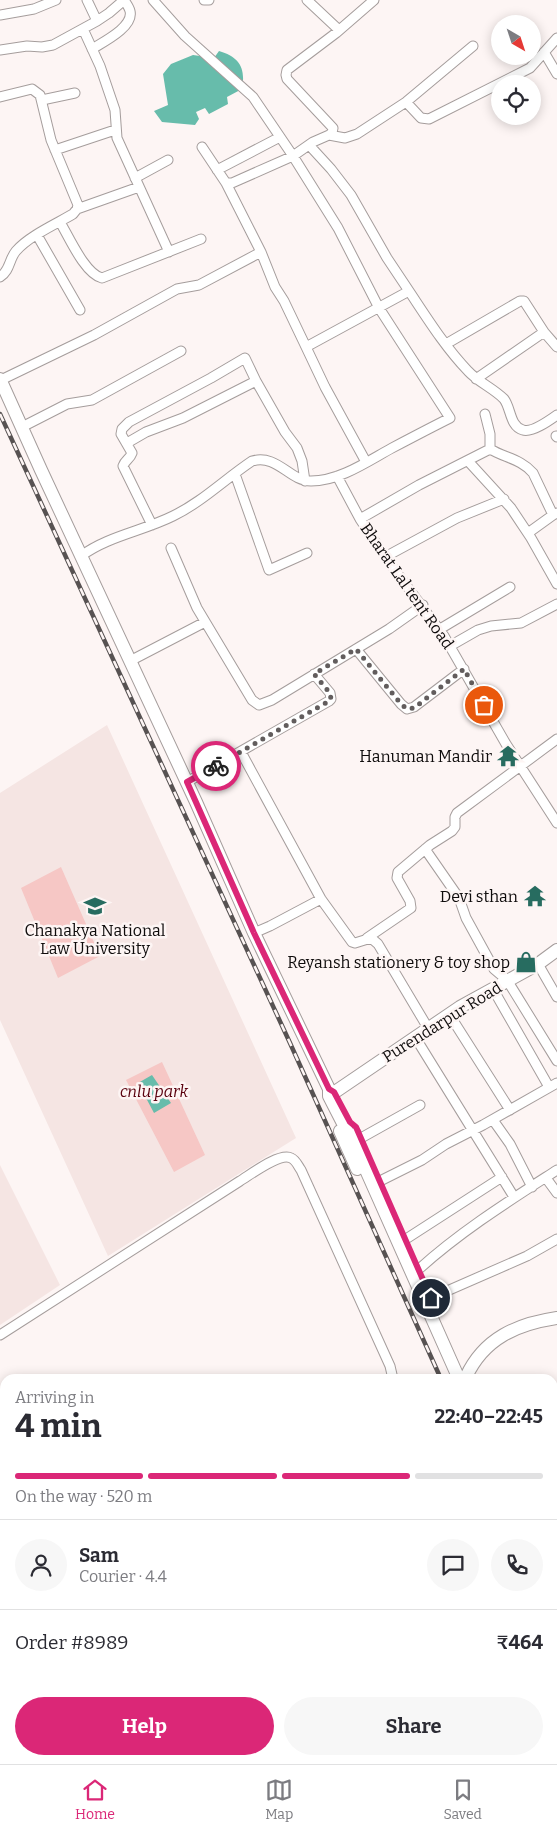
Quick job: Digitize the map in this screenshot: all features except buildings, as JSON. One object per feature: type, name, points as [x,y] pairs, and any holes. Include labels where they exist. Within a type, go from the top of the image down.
[{"type":"street","points":[[0,15],[34,9],[56,0]]},
{"type":"street","points":[[87,0],[98,21]]},
{"type":"street","points":[[0,50],[53,45],[98,21],[124,0],[130,11],[130,18],[127,23],[111,38],[92,49]]},
{"type":"street","points":[[81,556],[96,547],[173,516],[194,505],[252,461],[266,460],[305,481],[314,481],[337,476],[450,418],[379,308],[344,238],[293,156],[249,93],[184,36],[153,0]]},
{"type":"street","points":[[204,0],[210,0]]},
{"type":"street","points":[[307,0],[339,30]]},
{"type":"street","points":[[226,183],[232,183],[277,164],[332,133],[333,128],[293,86],[286,75],[287,70],[374,0]]},
{"type":"street","points":[[83,29],[115,110],[115,130],[120,146],[168,252]]},
{"type":"street","points":[[406,102],[421,118],[429,119],[530,68],[557,38]]},
{"type":"street","points":[[330,135],[351,138],[406,102],[473,46]]},
{"type":"street","points":[[544,52],[557,74]]},
{"type":"street","points":[[0,97],[32,90],[37,91],[42,100],[55,150],[76,198],[77,209]]},
{"type":"street","points":[[42,100],[75,93]]},
{"type":"street","points":[[55,150],[115,130]]},
{"type":"street","points":[[217,170],[280,137]]},
{"type":"street","points":[[310,145],[351,195],[382,251],[446,344],[476,379],[502,397],[516,426],[526,431],[557,415]]},
{"type":"street","points":[[202,147],[226,183],[325,387],[366,462]]},
{"type":"street","points":[[135,178],[168,160]]},
{"type":"street","points":[[0,277],[6,272],[15,252],[77,209],[139,187]]},
{"type":"street","points":[[60,222],[88,267],[97,277],[102,278],[201,238]]},
{"type":"street","points":[[37,235],[80,310]]},
{"type":"street","points":[[261,252],[204,283],[178,289],[94,335],[0,379],[187,782],[254,933],[347,1124],[350,1137],[358,1140],[380,1181],[462,1374]]},
{"type":"street","points":[[306,347],[409,291]]},
{"type":"street","points":[[446,344],[520,301],[527,303],[544,332],[557,347]]},
{"type":"street","points":[[476,379],[544,332]]},
{"type":"street","points":[[22,427],[67,404],[92,400],[181,351]]},
{"type":"street","points":[[152,525],[123,466],[132,453],[121,434],[124,425],[245,358],[256,381],[297,448],[302,461],[305,481]]},
{"type":"street","points":[[127,443],[146,432],[183,418],[256,381]]},
{"type":"street","points":[[485,414],[490,434],[490,449]]},
{"type":"street","points":[[360,519],[490,449]]},
{"type":"street","points":[[490,449],[528,467],[555,514],[528,533]]},
{"type":"street","points":[[468,461],[504,499],[528,533],[557,584]]},
{"type":"street","points":[[235,474],[269,570],[307,553]]},
{"type":"street","name":"Bharat Lal tent Road","points":[[337,476],[360,519],[385,556],[440,629],[502,737],[557,823]]},
{"type":"street","points":[[385,556],[457,518],[504,499]]},
{"type":"street","points":[[171,548],[205,622],[255,703],[259,705],[272,700],[390,629],[423,605]]},
{"type":"street","points":[[440,629],[510,587]]},
{"type":"street","points":[[450,646],[478,630],[491,626],[521,623],[557,604]]},
{"type":"street","points":[[130,661],[205,622]]},
{"type":"street","points":[[356,649],[407,709],[414,708],[464,669]]},
{"type":"street","points":[[187,782],[329,701],[331,699],[330,693],[314,674]]},
{"type":"street","points":[[241,752],[321,899],[352,942],[356,943],[367,938],[411,908],[410,901],[396,875],[425,849],[455,828],[457,813],[557,739]]},
{"type":"street","points":[[425,849],[459,898],[466,918],[494,969],[507,980],[556,1057]]},
{"type":"street","points":[[254,933],[321,899]]},
{"type":"street","points":[[367,938],[371,938],[378,944],[428,1028]]},
{"type":"street","name":"Purendarpur Road","points":[[331,1093],[449,1014],[538,964],[557,950]]},
{"type":"street","points":[[538,964],[557,997]]},
{"type":"street","points":[[493,988],[548,1088]]},
{"type":"street","points":[[449,1014],[510,1110]]},
{"type":"street","points":[[415,1037],[514,1197]]},
{"type":"street","points":[[380,1181],[422,1160],[446,1144],[493,1120],[557,1083]]},
{"type":"street","points":[[358,1140],[420,1105]]},
{"type":"street","points":[[493,1120],[510,1144],[532,1187]]},
{"type":"street","points":[[347,1124],[338,1123],[449,1374]]},
{"type":"street","points":[[358,1140],[462,1374]]},
{"type":"street","points":[[0,1335],[240,1181],[275,1159],[284,1156],[290,1157],[301,1170],[390,1366],[392,1374]]},
{"type":"street","points":[[419,1269],[469,1228],[557,1170]]},
{"type":"street","points":[[406,1239],[502,1178]]},
{"type":"street","points":[[546,1178],[557,1193]]},
{"type":"street","points":[[431,1298],[527,1256],[557,1239]]},
{"type":"street","points":[[466,1374],[484,1350],[501,1336],[531,1322],[557,1318]]},
{"type":"shaded area","points":[[219,51],[232,56],[240,64],[243,75],[242,89],[227,97],[228,104],[209,114],[205,108],[196,112],[199,119],[195,125],[162,122],[154,111],[168,105],[163,74],[171,64],[193,55],[214,58]]},
{"type":"shaded area","name":"Chanakya National Law University","points":[[107,725],[296,1138],[108,1256],[0,1020],[0,793]]},
{"type":"shaded area","points":[[152,1075],[171,1103],[154,1113],[138,1083]]},
{"type":"shaded area","points":[[0,1165],[60,1285],[0,1325]]},
{"type":"green space","points":[[61,867],[100,956],[58,978],[21,888]]},
{"type":"green space","name":"cnlu park","points":[[162,1062],[205,1155],[174,1172],[126,1080]]},
{"type":"railway","points":[[0,414],[290,1043],[439,1374]]},
{"type":"way so far","points":[[216,766],[326,704],[331,699],[330,693],[314,674],[356,649],[407,709],[414,708],[464,669],[484,705]]},
{"type":"place","name":"Hanuman Mandir","points":[[508,756]]},
{"type":"place","name":"Devi sthan","points":[[535,896]]},
{"type":"place","name":"Chanakya National Law University","points":[[95,906]]},
{"type":"place","name":"Reyansh stationery & toy shop","points":[[526,962]]},
{"type":"route","points":[[216,766],[187,782],[254,933],[329,1089],[334,1092],[350,1122],[356,1127],[431,1298]]}]
